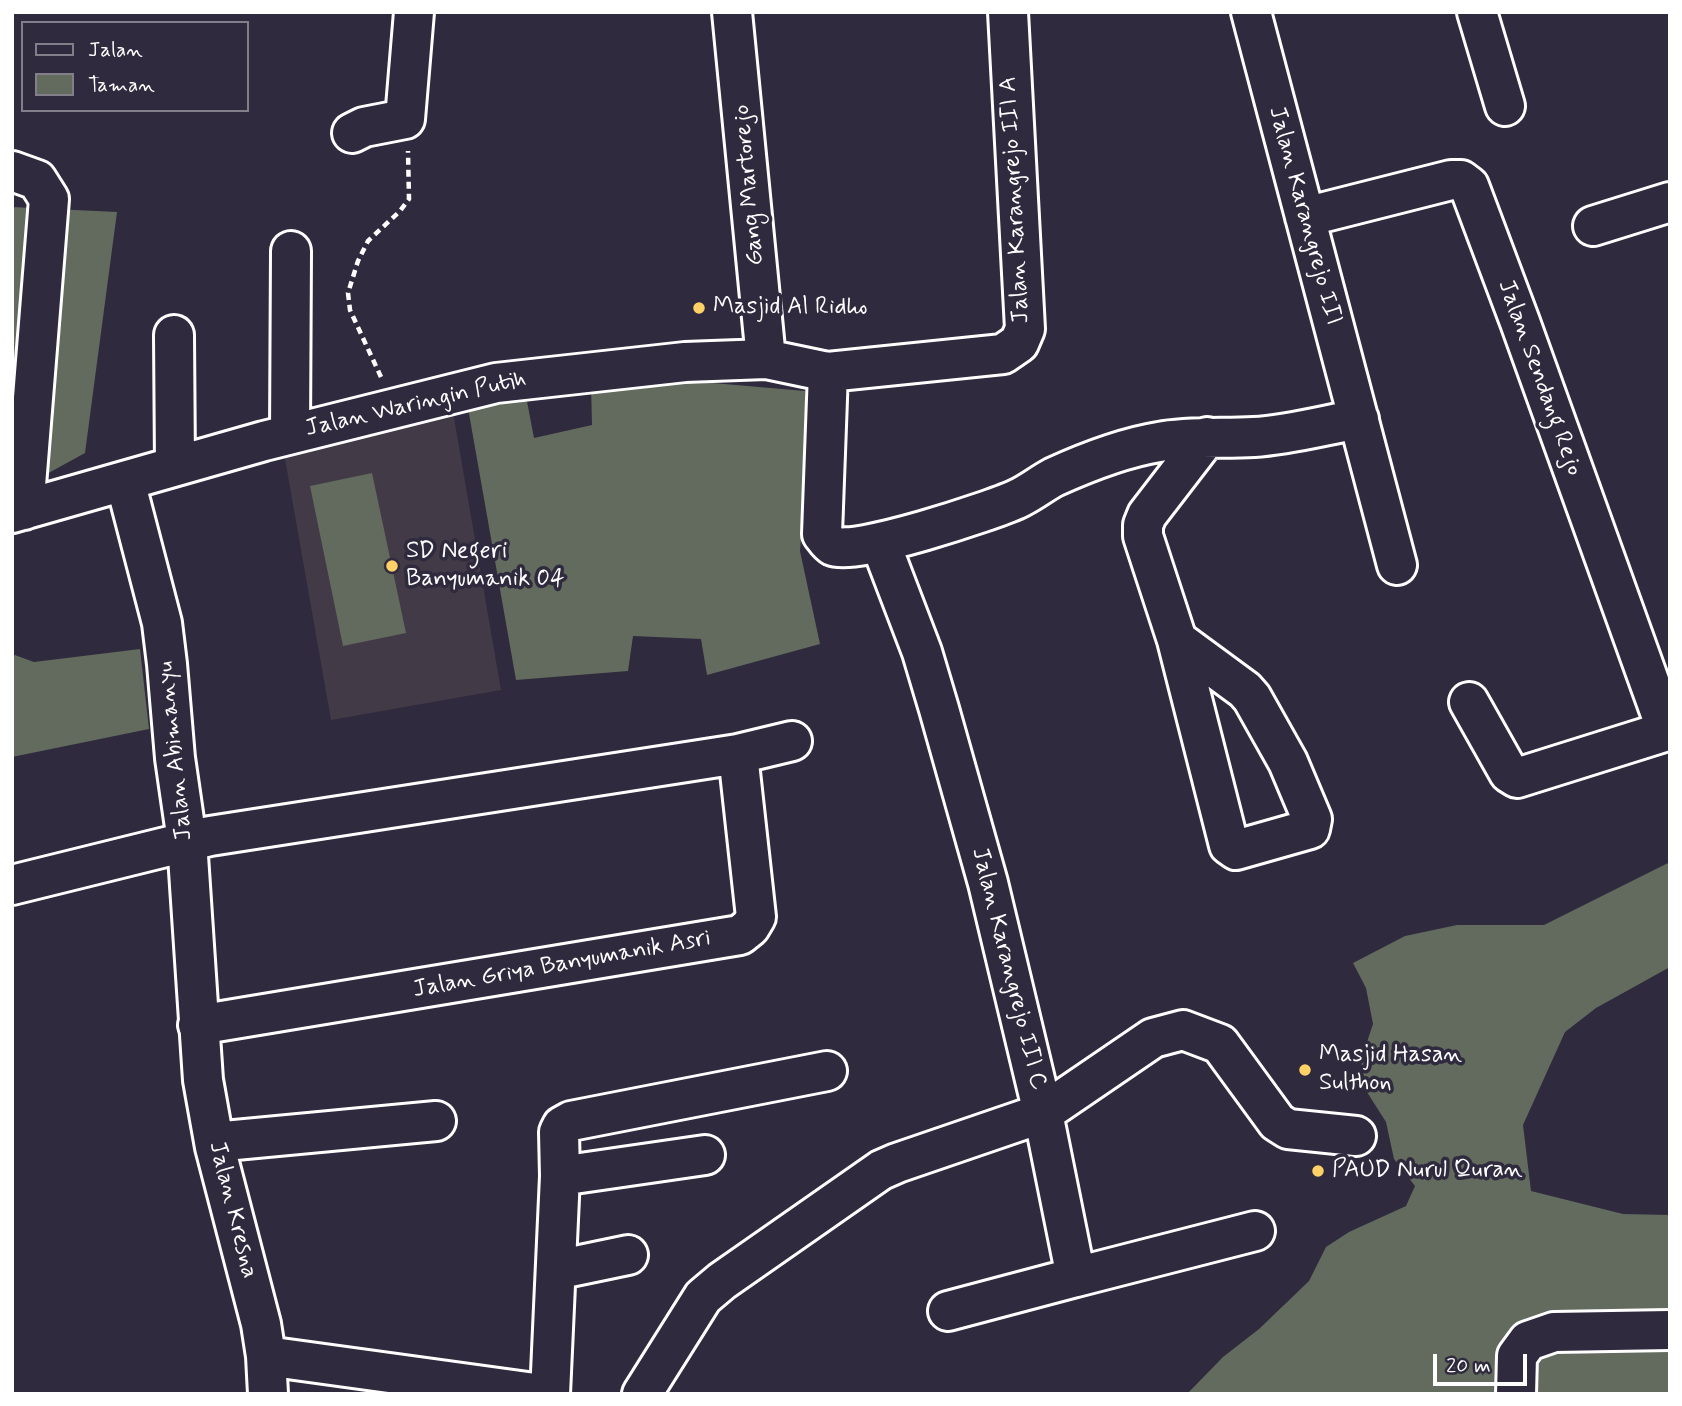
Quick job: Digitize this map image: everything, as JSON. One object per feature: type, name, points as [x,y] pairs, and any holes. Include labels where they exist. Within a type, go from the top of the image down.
[{"type":"street","points":[[352,133],[364,127],[405,119],[414,12]]},
{"type":"street","name":"Gang Martorejo","points":[[732,12],[766,359]]},
{"type":"street","name":"Jalan Karangrejo III A","points":[[828,372],[1003,354],[1018,342],[1025,329],[1008,12]]},
{"type":"street","name":"Jalan Karangrejo III","points":[[1251,12],[1397,565]]},
{"type":"street","points":[[1477,12],[1505,106]]},
{"type":"street","points":[[12,171],[37,180],[49,199],[18,512]]},
{"type":"street","name":"Jalan Sendang Rejo","points":[[1305,217],[1451,180],[1461,180],[1469,186],[1668,730],[1517,778],[1508,773],[1469,702]]},
{"type":"street","points":[[1593,226],[1670,202]]},
{"type":"street","points":[[290,434],[291,251]]},
{"type":"street","points":[[174,335],[175,466]]},
{"type":"street","name":"Jalan Waringin Putih","points":[[18,512],[290,434],[496,383],[685,362],[766,359],[828,372]]},
{"type":"street","points":[[828,372],[822,534],[832,546],[840,547],[880,542],[961,521],[1020,498],[1084,463],[1126,449],[1207,437],[1255,437],[1359,418]]},
{"type":"street","points":[[1177,640],[1252,698],[1288,762],[1312,819],[1310,829],[1236,850],[1229,845],[1177,640],[1143,536],[1147,514],[1207,437]]},
{"type":"street","name":"Jalan Abimanyu","points":[[125,481],[162,623],[187,841],[198,1026]]},
{"type":"street","name":"Jalan Karangrejo III C","points":[[880,542],[922,652],[939,709],[988,883],[1043,1113],[1153,1038],[1183,1030],[1220,1044],[1277,1122],[1288,1129],[1356,1136]]},
{"type":"street","points":[[12,885],[187,841],[738,754],[792,741]]},
{"type":"street","name":"Jalan Griya Banyumanik Asri","points":[[198,1026],[740,935],[750,928],[756,917],[738,754]]},
{"type":"street","name":"Jalan Kresna","points":[[198,1026],[203,1080],[214,1142],[261,1324],[268,1394]]},
{"type":"street","points":[[550,1394],[561,1176],[559,1132],[562,1126],[571,1121],[827,1071]]},
{"type":"street","points":[[642,1394],[703,1297],[722,1281],[881,1170],[1043,1113],[1076,1277]]},
{"type":"street","points":[[214,1142],[436,1121]]},
{"type":"street","points":[[561,1176],[705,1155]]},
{"type":"street","points":[[948,1311],[1255,1231]]},
{"type":"street","points":[[556,1270],[628,1255]]},
{"type":"street","points":[[1517,1394],[1517,1356],[1528,1341],[1554,1332],[1670,1330]]},
{"type":"street","points":[[266,1356],[542,1394]]},
{"type":"path","points":[[397,407],[363,340],[348,299],[358,261],[368,241],[409,199],[411,192],[405,119]]},
{"type":"shaded area","name":"SD Negeri Banyumanik 04","points":[[453,412],[501,690],[331,720],[282,442]]},
{"type":"green space","points":[[12,207],[117,212],[85,453],[34,481],[12,483]]},
{"type":"green space","points":[[713,383],[805,391],[807,457],[800,551],[820,644],[707,675],[701,639],[633,636],[628,671],[516,680],[468,408],[526,396],[534,438],[592,425],[591,385]]},
{"type":"green space","points":[[372,473],[406,633],[343,646],[310,486]]},
{"type":"green space","points":[[140,649],[149,729],[12,757],[12,654],[34,662]]},
{"type":"green space","points":[[1670,862],[1670,967],[1596,1008],[1565,1032],[1523,1125],[1531,1191],[1623,1214],[1670,1215],[1670,1394],[1187,1394],[1223,1357],[1259,1329],[1309,1281],[1326,1247],[1349,1232],[1406,1206],[1415,1186],[1394,1159],[1386,1122],[1365,1089],[1361,1060],[1373,1024],[1366,988],[1353,963],[1405,936],[1457,925],[1544,925]]},
{"type":"place","name":"Masjid Al Ridho","points":[[699,308]]},
{"type":"place","name":"SD Negeri Banyumanik 04","points":[[392,566]]},
{"type":"place","name":"Masjid Hasan Sulthon","points":[[1305,1070]]},
{"type":"place","name":"PAUD Nurul Quran","points":[[1318,1171]]}]
